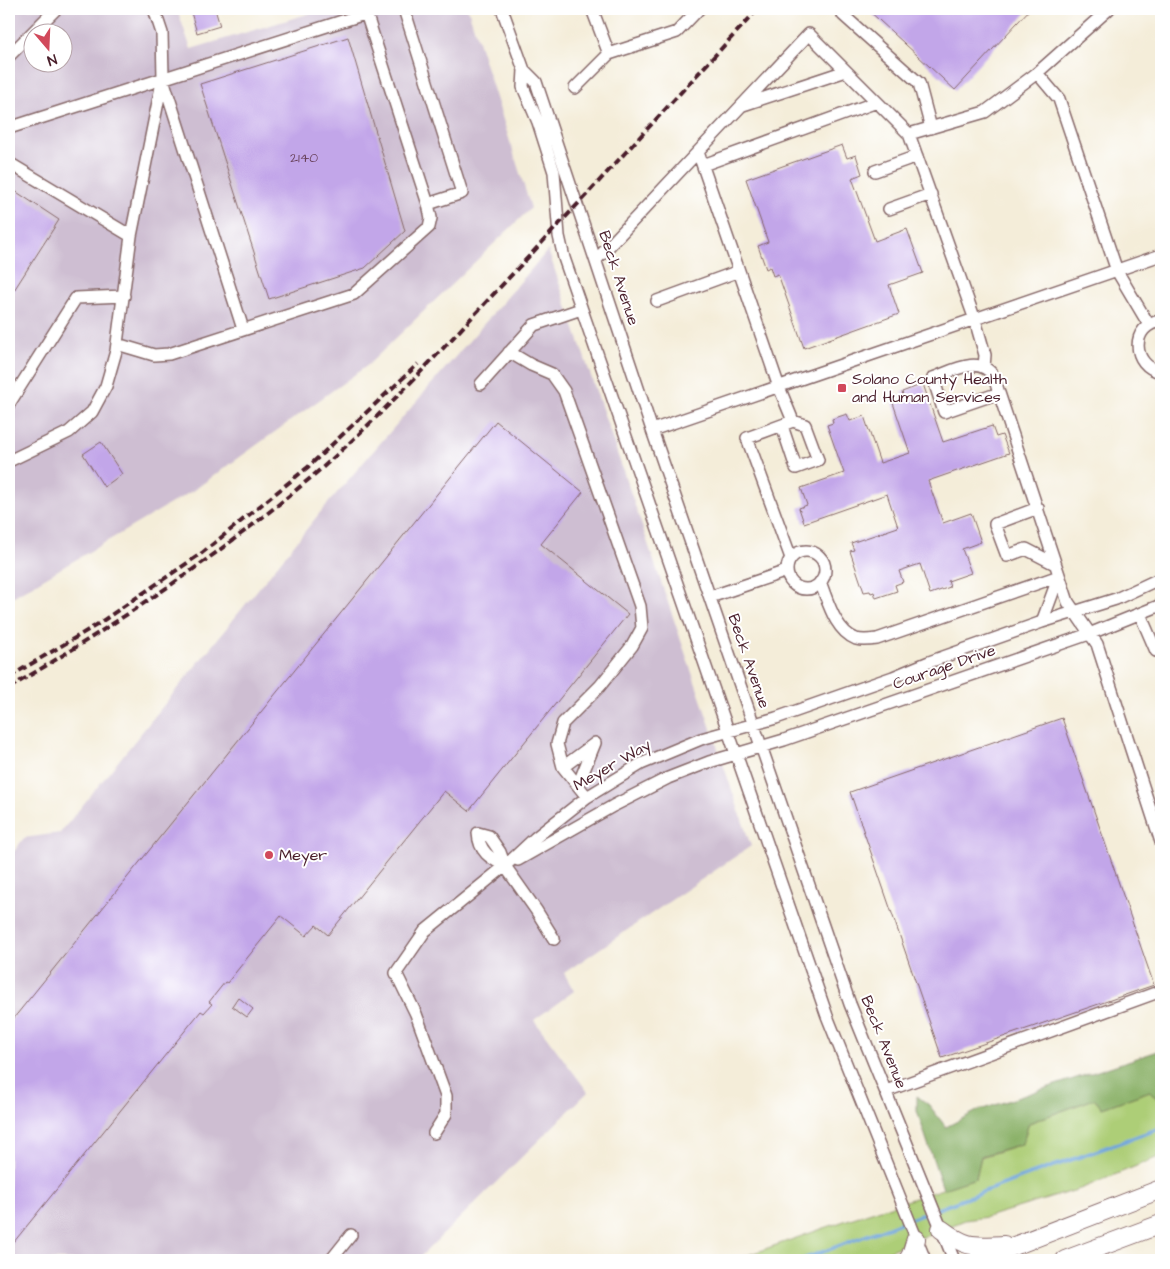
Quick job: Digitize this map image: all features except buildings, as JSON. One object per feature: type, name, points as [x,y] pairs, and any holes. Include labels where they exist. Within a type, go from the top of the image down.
[{"type":"highway","points":[[978,1260],[1161,1190]]},
{"type":"highway","points":[[1065,1260],[1161,1224]]},
{"type":"highway","points":[[1086,1260],[1161,1224]]},
{"type":"highway","points":[[941,1229],[957,1241],[972,1246],[1018,1245]]},
{"type":"highway","points":[[908,1260],[916,1239]]},
{"type":"street","points":[[9,56],[56,9]]},
{"type":"street","points":[[9,462],[69,432],[92,412],[106,386],[117,344],[131,236],[163,77],[162,33],[154,9]]},
{"type":"street","points":[[9,128],[163,77],[380,9]]},
{"type":"street","points":[[404,9],[462,193],[428,204]]},
{"type":"street","name":"Beck Avenue","points":[[502,9],[524,70],[523,86],[538,122],[554,172],[561,246],[582,309],[827,1016],[925,1260]]},
{"type":"street","points":[[592,9],[609,54]]},
{"type":"street","points":[[576,88],[609,54],[677,32],[700,9]]},
{"type":"street","points":[[842,9],[843,15],[919,83],[931,128]]},
{"type":"street","points":[[909,134],[985,112],[1037,74],[1108,9]]},
{"type":"street","points":[[117,344],[154,355],[169,354],[354,294],[429,227],[431,218],[428,204],[366,13]]},
{"type":"street","points":[[596,260],[809,34],[909,134],[975,320],[985,355],[984,367]]},
{"type":"street","name":"Beck Avenue","points":[[524,70],[536,82],[652,430],[847,994],[954,1260]]},
{"type":"street","points":[[742,106],[846,71]]},
{"type":"street","points":[[1037,74],[1059,99],[1117,271],[1149,325]]},
{"type":"street","points":[[163,77],[243,329]]},
{"type":"street","points":[[703,165],[877,102]]},
{"type":"street","points":[[698,152],[779,387],[793,421]]},
{"type":"street","points":[[875,171],[917,156]]},
{"type":"street","points":[[9,163],[131,236]]},
{"type":"street","points":[[889,209],[931,194]]},
{"type":"street","points":[[652,430],[1161,255]]},
{"type":"street","points":[[657,301],[739,271]]},
{"type":"street","points":[[9,404],[76,298],[124,296]]},
{"type":"street","points":[[481,384],[534,325],[582,309]]},
{"type":"street","points":[[1161,320],[1149,325],[1142,332],[1138,342],[1138,352],[1142,361],[1150,368],[1161,372]]},
{"type":"street","points":[[509,352],[531,365],[552,374],[564,390],[640,606],[642,628],[632,646],[600,686],[563,723],[557,744],[563,766],[586,796]]},
{"type":"street","points":[[999,393],[944,412],[933,378],[973,364],[984,367],[994,377],[1068,602],[1097,644],[1161,842]]},
{"type":"street","points":[[782,426],[796,468],[818,460],[805,425],[793,421],[747,438],[791,558]]},
{"type":"street","points":[[1038,508],[995,524],[1007,556],[1026,549],[1055,564]]},
{"type":"street","points":[[801,551],[818,555],[822,560],[825,571],[820,582],[810,588],[797,587],[788,578],[787,566],[791,558],[801,551]]},
{"type":"street","points":[[710,597],[787,572]]},
{"type":"street","points":[[820,582],[840,625],[849,635],[858,640],[868,640],[877,639],[1059,576]]},
{"type":"street","points":[[1042,622],[1059,576]]},
{"type":"street","name":"Courage Drive","points":[[754,724],[893,677],[929,662],[1042,622],[1075,613],[1116,598],[1161,578]]},
{"type":"street","name":"Courage Drive","points":[[736,754],[1089,634],[1161,605]]},
{"type":"street","points":[[1140,614],[1156,651]]},
{"type":"street","name":"Meyer Way","points":[[434,1133],[446,1114],[446,1096],[416,1014],[396,973],[425,931],[505,866],[535,838],[586,796],[650,760],[702,739],[754,724]]},
{"type":"street","points":[[563,766],[595,743],[578,785]]},
{"type":"street","name":"Meyer Way","points":[[505,866],[668,778],[736,754]]},
{"type":"street","points":[[505,866],[554,939]]},
{"type":"street","points":[[886,1091],[1161,991]]},
{"type":"street","points":[[331,1260],[351,1235]]},
{"type":"shaded area","points":[[9,9],[177,9],[191,49],[324,9],[468,9],[531,208],[368,365],[194,490],[9,599]]},
{"type":"shaded area","points":[[548,250],[751,846],[564,973],[574,991],[534,1020],[588,1092],[417,1260],[9,1260],[9,858],[24,838],[60,833],[323,509]]},
{"type":"green space","points":[[1161,1050],[1161,1103],[1150,1091],[1102,1108],[1094,1099],[1029,1123],[1022,1144],[981,1156],[976,1178],[943,1189],[917,1111],[917,1096],[929,1105],[946,1127],[977,1111]]},
{"type":"green space","points":[[1150,1091],[1161,1103],[1161,1156],[1080,1189],[987,1217],[965,1220],[866,1260],[734,1260],[847,1220],[976,1178],[981,1157],[1022,1144],[1029,1123],[1094,1099],[1102,1108]]},
{"type":"waterway","points":[[801,1260],[1023,1177],[1161,1128]]},
{"type":"railway","points":[[9,688],[131,612],[209,558],[322,468],[422,370],[758,9]]},
{"type":"railway","points":[[9,677],[95,626],[202,553],[308,467],[418,364]]},
{"type":"place","name":"Solano County Health and Human Services","points":[[842,388]]},
{"type":"place","name":"Meyer","points":[[269,855]]}]
